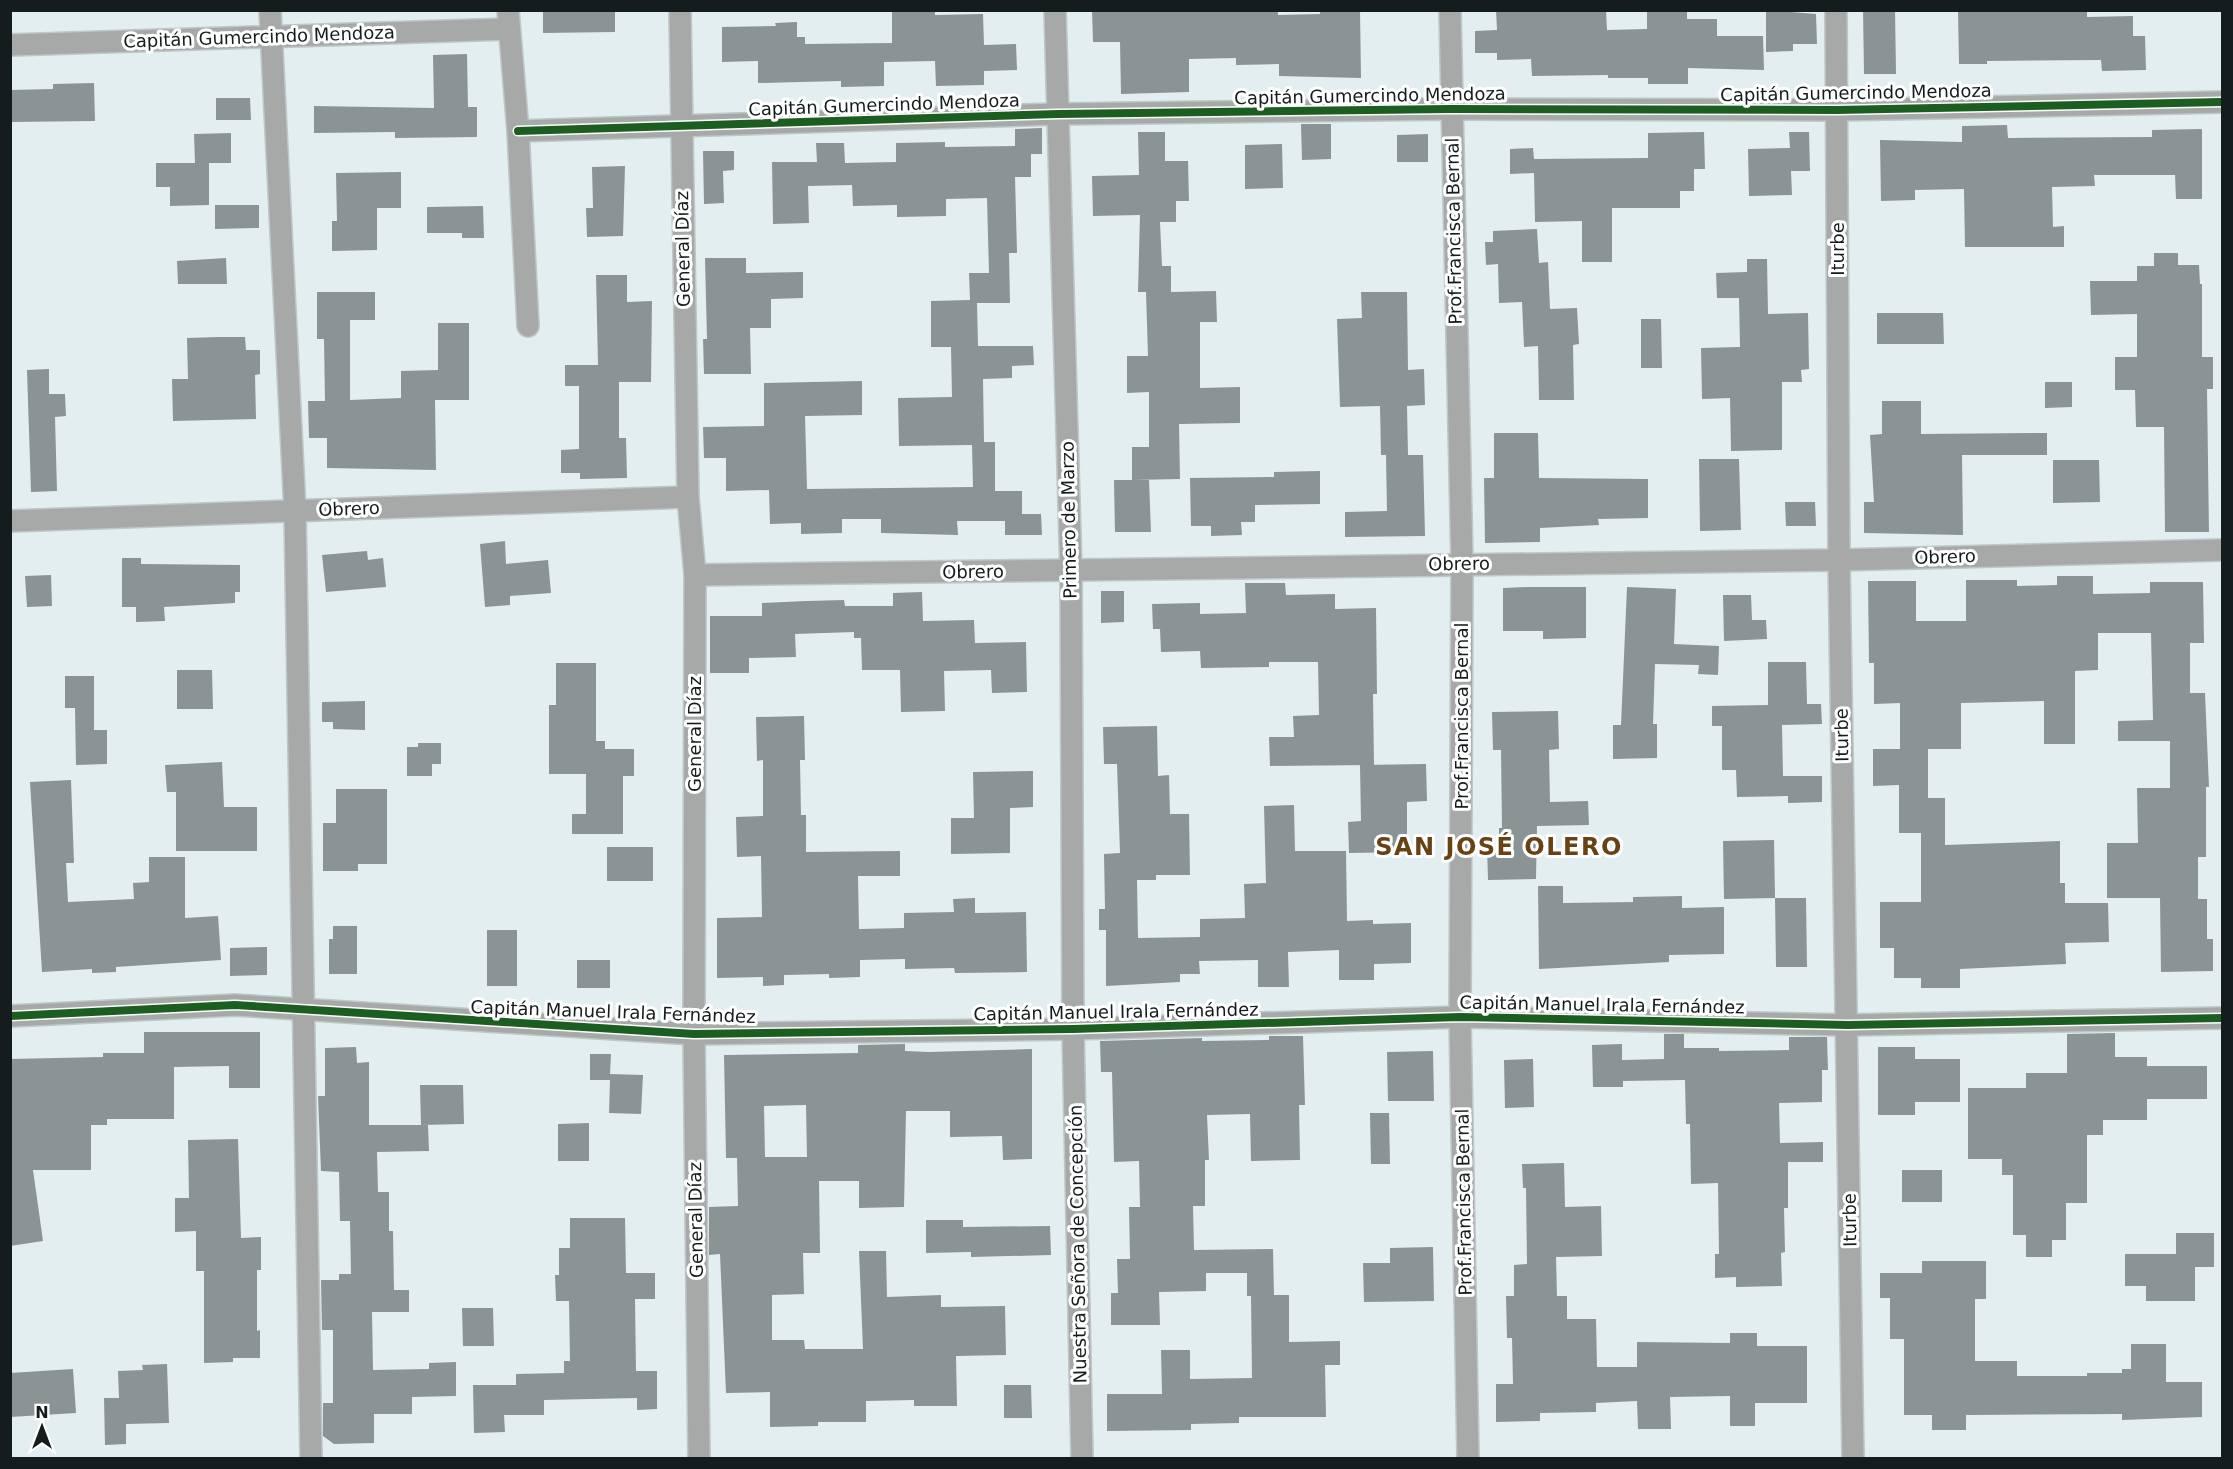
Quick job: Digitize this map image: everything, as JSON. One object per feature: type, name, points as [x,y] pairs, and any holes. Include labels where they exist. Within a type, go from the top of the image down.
[{"type":"street","points":[[270,10],[295,511],[311,1458]]},
{"type":"street","name":"General Díaz","points":[[680,10],[688,497],[695,575],[694,1034],[699,1458]]},
{"type":"street","name":"Primero de Marzo","points":[[1055,10],[1071,572],[1073,1029]]},
{"type":"street","name":"Prof.Francisca Bernal","points":[[1450,10],[1450,110],[1462,564],[1460,1017],[1468,1458]]},
{"type":"street","name":"Iturbe","points":[[1836,10],[1839,560],[1853,1458]]},
{"type":"street","points":[[508,20],[518,131],[528,326]]},
{"type":"street","name":"Capitán Gumercindo Mendoza","points":[[10,45],[270,36],[508,20]]},
{"type":"street","name":"Capitán Gumercindo Mendoza","points":[[518,131],[1058,114],[1450,110],[1837,110],[2223,102]]},
{"type":"street","name":"Obrero","points":[[10,521],[688,497]]},
{"type":"street","name":"Obrero","points":[[695,575],[1071,572],[1462,564],[1839,560],[2223,550]]},
{"type":"street","name":"Capitán Manuel Irala Fernández","points":[[10,1016],[235,1005],[694,1034],[1073,1029],[1460,1017],[1848,1025],[2223,1018]]},
{"type":"street","name":"Nuestra Señora de Concepción","points":[[1073,1029],[1082,1458]]},
{"type":"building","points":[[543,10],[615,10],[615,32],[543,33]]},
{"type":"building","points":[[892,10],[935,10],[935,15],[983,14],[984,45],[1016,44],[1017,70],[984,71],[984,85],[936,86],[935,61],[884,62],[884,86],[841,87],[841,81],[758,83],[758,61],[722,62],[722,27],[776,26],[775,23],[797,22],[797,37],[805,37],[805,44],[892,43]]},
{"type":"building","points":[[1092,10],[1278,10],[1278,15],[1320,14],[1320,10],[1360,10],[1361,78],[1279,76],[1279,64],[1236,65],[1236,58],[1189,59],[1189,92],[1121,94],[1120,42],[1093,42]]},
{"type":"building","points":[[1496,10],[1606,10],[1607,30],[1647,29],[1647,10],[1687,10],[1687,19],[1717,19],[1717,36],[1763,36],[1764,70],[1688,68],[1688,84],[1648,84],[1648,78],[1608,78],[1608,75],[1532,76],[1531,59],[1497,60],[1497,53],[1475,53],[1475,31],[1497,30]]},
{"type":"building","points":[[1766,10],[1816,14],[1817,44],[1793,44],[1793,51],[1766,52]]},
{"type":"building","points":[[1863,10],[1895,10],[1896,74],[1864,74]]},
{"type":"building","points":[[1958,10],[2087,10],[2087,17],[2133,16],[2133,36],[2145,36],[2146,70],[2102,71],[2101,60],[1987,61],[1987,64],[1959,64]]},
{"type":"building","points":[[467,54],[468,107],[477,107],[477,137],[395,138],[395,132],[314,133],[314,106],[434,108],[433,55]]},
{"type":"building","points":[[94,83],[95,121],[10,122],[10,90],[53,89],[53,84]]},
{"type":"building","points":[[216,98],[250,98],[251,120],[216,120]]},
{"type":"building","points":[[1301,124],[1331,124],[1331,159],[1302,160]]},
{"type":"building","points":[[2007,125],[2008,138],[2152,137],[2152,130],[2202,129],[2202,199],[2176,199],[2175,175],[2094,175],[2095,186],[2052,187],[2053,227],[2064,226],[2064,247],[1965,247],[1964,189],[1915,190],[1915,200],[1881,201],[1880,140],[1962,142],[1962,126]]},
{"type":"building","points":[[1042,128],[1042,154],[1031,154],[1031,177],[1015,177],[1017,253],[1009,253],[1010,303],[977,303],[978,346],[1033,346],[1034,365],[1012,366],[1012,378],[983,379],[984,442],[995,442],[995,491],[1022,491],[1022,514],[1041,514],[1042,535],[1005,535],[1005,521],[957,521],[958,535],[881,533],[881,519],[842,519],[842,533],[801,534],[801,523],[770,524],[769,490],[726,491],[726,458],[704,458],[703,427],[764,426],[764,383],[862,381],[862,415],[805,416],[807,489],[973,487],[972,445],[899,446],[898,398],[952,397],[951,347],[931,347],[931,301],[970,300],[969,273],[989,273],[987,198],[946,199],[946,216],[897,217],[897,205],[853,206],[852,185],[808,186],[809,223],[773,224],[772,162],[817,162],[816,143],[844,143],[845,163],[896,162],[896,143],[945,142],[945,147],[1015,146],[1015,129]]},
{"type":"building","points":[[1138,132],[1165,132],[1165,161],[1188,161],[1189,201],[1176,201],[1176,222],[1160,222],[1162,266],[1171,266],[1171,292],[1216,291],[1217,322],[1200,322],[1200,388],[1240,387],[1240,423],[1179,424],[1180,479],[1132,480],[1132,447],[1149,447],[1149,392],[1127,393],[1127,356],[1148,356],[1146,292],[1138,292],[1140,215],[1093,216],[1092,176],[1139,175]]},
{"type":"building","points":[[1704,132],[1705,169],[1694,169],[1694,191],[1680,191],[1680,208],[1612,208],[1612,262],[1582,262],[1582,221],[1535,222],[1534,173],[1510,174],[1510,149],[1533,148],[1534,159],[1648,158],[1648,133]]},
{"type":"building","points":[[1789,132],[1809,132],[1810,171],[1791,171],[1792,195],[1749,196],[1748,149],[1790,148]]},
{"type":"building","points":[[231,133],[231,163],[209,163],[209,205],[170,206],[170,187],[156,187],[156,163],[195,163],[194,134]]},
{"type":"building","points":[[1428,134],[1428,162],[1397,162],[1397,135]]},
{"type":"building","points":[[1282,144],[1283,188],[1245,189],[1245,145]]},
{"type":"building","points":[[703,151],[734,151],[734,170],[723,171],[724,203],[704,204]]},
{"type":"building","points":[[625,166],[623,236],[587,237],[586,208],[593,208],[592,167]]},
{"type":"building","points":[[401,172],[401,208],[377,208],[377,250],[332,251],[332,221],[337,221],[336,173]]},
{"type":"building","points":[[215,205],[259,205],[259,228],[215,229]]},
{"type":"building","points":[[483,206],[484,238],[462,238],[462,233],[427,233],[427,207]]},
{"type":"building","points":[[1537,229],[1539,263],[1548,262],[1550,309],[1577,308],[1579,344],[1573,345],[1574,400],[1539,400],[1538,346],[1524,347],[1522,302],[1499,303],[1498,264],[1486,265],[1485,242],[1493,242],[1493,231]]},
{"type":"building","points":[[2154,253],[2178,253],[2178,265],[2199,265],[2200,284],[2202,284],[2202,357],[2213,357],[2213,389],[2207,389],[2209,532],[2165,532],[2164,427],[2136,427],[2135,390],[2115,390],[2115,357],[2137,357],[2137,314],[2091,315],[2090,281],[2137,281],[2137,266],[2154,266]]},
{"type":"building","points":[[226,258],[227,284],[178,284],[177,261]]},
{"type":"building","points":[[705,258],[746,258],[746,273],[803,272],[803,298],[771,299],[771,328],[750,328],[751,374],[704,374],[703,339],[707,339]]},
{"type":"building","points":[[1747,259],[1767,259],[1768,314],[1808,313],[1809,369],[1801,370],[1802,382],[1782,382],[1782,450],[1731,451],[1730,398],[1702,399],[1701,348],[1740,347],[1739,298],[1717,298],[1716,273],[1747,272]]},
{"type":"building","points":[[596,275],[627,275],[627,302],[652,301],[651,382],[619,382],[619,438],[626,438],[627,478],[580,479],[580,473],[561,473],[561,450],[579,449],[579,386],[565,386],[565,365],[598,365]]},
{"type":"building","points":[[317,292],[375,292],[375,320],[350,320],[350,400],[401,398],[401,371],[438,370],[438,323],[469,323],[469,400],[435,400],[436,470],[327,468],[327,438],[309,438],[308,401],[325,401],[324,339],[317,339]]},
{"type":"building","points":[[1361,292],[1407,292],[1408,370],[1424,369],[1425,405],[1407,406],[1408,455],[1423,455],[1425,536],[1345,537],[1345,512],[1387,511],[1386,455],[1381,455],[1380,406],[1340,407],[1337,319],[1362,318]]},
{"type":"building","points":[[1877,313],[1943,313],[1944,344],[1877,344]]},
{"type":"building","points":[[1641,319],[1661,319],[1662,368],[1641,368]]},
{"type":"building","points":[[245,337],[246,350],[260,350],[260,374],[255,375],[256,419],[173,421],[172,379],[188,379],[187,338]]},
{"type":"building","points":[[49,369],[49,394],[65,394],[66,416],[55,417],[57,491],[31,492],[27,370]]},
{"type":"building","points":[[2045,382],[2072,382],[2072,407],[2045,408]]},
{"type":"building","points":[[1882,401],[1921,401],[1921,434],[2047,433],[2047,455],[1962,455],[1963,535],[1864,533],[1864,502],[1874,502],[1870,435],[1882,434]]},
{"type":"building","points":[[1494,433],[1538,433],[1539,478],[1648,479],[1648,518],[1598,519],[1599,525],[1540,528],[1540,542],[1485,543],[1484,478],[1494,478]]},
{"type":"building","points":[[1699,459],[1739,459],[1741,530],[1700,531]]},
{"type":"building","points":[[2053,460],[2099,460],[2100,502],[2053,503]]},
{"type":"building","points":[[1320,471],[1320,504],[1255,505],[1255,522],[1241,522],[1242,535],[1211,536],[1211,526],[1191,526],[1190,478],[1274,477],[1274,472]]},
{"type":"building","points":[[1114,480],[1149,480],[1151,532],[1115,532]]},
{"type":"building","points":[[1785,502],[1815,502],[1816,526],[1786,526]]},
{"type":"building","points":[[505,541],[506,564],[548,560],[551,593],[510,596],[510,605],[485,607],[480,544]]},
{"type":"building","points":[[367,551],[368,560],[383,558],[386,587],[326,592],[322,555]]},
{"type":"building","points":[[122,558],[141,558],[141,564],[240,565],[240,592],[235,592],[235,603],[164,607],[165,621],[136,622],[136,607],[122,607]]},
{"type":"building","points":[[51,575],[52,606],[27,607],[25,576]]},
{"type":"building","points":[[2057,576],[2093,576],[2093,594],[2150,593],[2150,582],[2203,582],[2204,643],[2190,643],[2190,693],[2205,693],[2209,787],[2206,787],[2206,857],[2198,857],[2198,899],[2207,899],[2207,939],[2213,939],[2213,971],[2161,972],[2160,898],[2107,898],[2107,843],[2138,843],[2137,788],[2170,788],[2170,741],[2118,741],[2118,721],[2153,720],[2151,633],[2098,633],[2098,670],[2075,671],[2075,744],[2044,744],[2044,701],[1961,703],[1961,749],[1928,749],[1928,798],[1945,798],[1945,845],[2060,841],[2060,883],[2065,883],[2065,903],[2108,903],[2109,942],[2065,943],[2066,964],[1960,969],[1960,988],[1921,988],[1921,978],[1894,978],[1894,948],[1880,948],[1880,902],[1921,902],[1921,833],[1899,833],[1899,785],[1873,786],[1873,749],[1900,749],[1900,703],[1874,704],[1874,663],[1869,663],[1868,581],[1916,581],[1916,621],[1966,621],[1966,580],[2017,580],[2017,586],[2057,585]]},
{"type":"building","points":[[1245,583],[1285,583],[1286,595],[1335,594],[1335,609],[1376,608],[1377,694],[1373,694],[1374,765],[1270,766],[1269,737],[1294,737],[1293,716],[1319,715],[1318,662],[1269,662],[1269,667],[1201,668],[1200,651],[1161,652],[1160,629],[1153,629],[1152,604],[1200,603],[1200,614],[1246,613]]},
{"type":"building","points":[[1586,587],[1586,638],[1543,639],[1543,631],[1503,631],[1503,588]]},
{"type":"building","points":[[1627,587],[1676,589],[1674,644],[1719,646],[1718,675],[1698,674],[1699,665],[1655,664],[1653,724],[1657,724],[1657,758],[1613,759],[1613,725],[1621,725]]},
{"type":"building","points":[[1101,591],[1124,591],[1124,622],[1101,623]]},
{"type":"building","points":[[922,592],[923,621],[974,620],[975,643],[1026,642],[1027,692],[992,693],[991,670],[944,671],[945,711],[901,712],[900,670],[862,670],[861,638],[854,638],[854,632],[795,634],[796,657],[749,658],[749,673],[710,673],[710,616],[762,616],[762,603],[844,600],[845,606],[893,606],[893,593]]},
{"type":"building","points":[[1723,595],[1751,595],[1752,620],[1766,620],[1767,639],[1724,641]]},
{"type":"building","points":[[1768,662],[1806,662],[1807,704],[1821,704],[1822,724],[1782,725],[1783,776],[1822,776],[1822,802],[1788,803],[1788,796],[1737,797],[1736,770],[1722,770],[1722,726],[1712,726],[1712,706],[1768,705]]},
{"type":"building","points":[[556,663],[596,663],[596,741],[605,741],[605,749],[634,749],[634,776],[623,776],[623,834],[572,834],[572,814],[586,814],[586,774],[549,774],[549,705],[556,705]]},
{"type":"building","points":[[177,670],[212,670],[213,709],[177,709]]},
{"type":"building","points":[[65,676],[94,676],[94,730],[107,730],[107,764],[76,765],[75,708],[65,708]]},
{"type":"building","points":[[365,701],[365,730],[333,729],[333,722],[322,722],[322,702]]},
{"type":"building","points":[[1558,711],[1559,749],[1549,750],[1550,802],[1588,801],[1589,825],[1537,826],[1536,879],[1488,880],[1487,847],[1499,847],[1499,828],[1502,828],[1501,750],[1493,750],[1492,712]]},
{"type":"building","points":[[804,716],[805,760],[800,760],[801,815],[806,815],[806,852],[900,851],[900,876],[858,876],[859,929],[904,928],[904,913],[954,912],[953,899],[975,898],[975,913],[1026,912],[1027,972],[955,973],[954,968],[905,969],[905,959],[860,960],[860,977],[829,978],[829,974],[784,975],[784,985],[763,986],[763,977],[717,978],[717,918],[762,917],[761,856],[737,857],[736,817],[763,816],[763,760],[757,761],[756,717]]},
{"type":"building","points":[[1157,726],[1158,776],[1169,775],[1170,814],[1189,814],[1190,875],[1156,875],[1156,880],[1137,880],[1138,938],[1200,937],[1200,919],[1245,918],[1244,884],[1266,883],[1264,806],[1294,805],[1295,851],[1346,851],[1347,921],[1373,920],[1373,924],[1411,923],[1411,963],[1374,964],[1374,980],[1339,980],[1339,950],[1288,952],[1289,987],[1258,987],[1258,960],[1199,961],[1200,974],[1180,974],[1180,982],[1106,986],[1106,930],[1099,930],[1099,909],[1105,909],[1104,854],[1120,853],[1117,764],[1104,764],[1103,727]]},
{"type":"building","points":[[418,743],[441,743],[441,764],[432,764],[432,776],[407,776],[407,747],[418,747]]},
{"type":"building","points":[[222,762],[224,807],[257,807],[257,851],[176,851],[176,792],[167,792],[165,765]]},
{"type":"building","points":[[1426,764],[1427,801],[1407,802],[1407,852],[1349,853],[1348,822],[1361,821],[1360,765]]},
{"type":"building","points":[[1033,771],[1033,807],[1010,808],[1010,853],[951,854],[951,818],[974,818],[973,772]]},
{"type":"building","points":[[71,780],[74,863],[66,863],[68,902],[134,899],[133,883],[149,882],[149,857],[185,857],[185,918],[218,916],[221,960],[116,967],[116,972],[92,973],[92,969],[42,972],[30,782]]},
{"type":"building","points":[[336,789],[387,789],[387,864],[358,864],[358,871],[323,871],[323,823],[336,823]]},
{"type":"building","points":[[1774,840],[1775,898],[1724,899],[1723,841]]},
{"type":"building","points":[[607,847],[653,847],[653,881],[607,881]]},
{"type":"building","points":[[1538,886],[1563,886],[1563,903],[1633,902],[1633,897],[1682,896],[1682,908],[1724,907],[1724,954],[1669,955],[1669,962],[1539,969]]},
{"type":"building","points":[[1775,898],[1806,898],[1807,967],[1776,967]]},
{"type":"building","points":[[333,926],[357,926],[357,974],[329,974],[329,939],[333,939]]},
{"type":"building","points":[[487,930],[517,930],[517,986],[487,986]]},
{"type":"building","points":[[267,947],[267,975],[230,976],[230,948]]},
{"type":"building","points":[[577,960],[610,960],[610,988],[577,988]]},
{"type":"building","points":[[144,1032],[260,1032],[260,1088],[229,1088],[229,1066],[174,1067],[174,1119],[107,1119],[107,1125],[91,1125],[91,1170],[33,1170],[43,1241],[10,1246],[10,1059],[103,1057],[103,1053],[144,1053]]},
{"type":"building","points":[[2115,1033],[2115,1057],[2147,1057],[2147,1066],[2207,1066],[2207,1099],[2147,1099],[2147,1120],[2103,1120],[2103,1135],[2087,1135],[2087,1203],[2066,1203],[2066,1240],[2052,1240],[2052,1257],[2026,1257],[2026,1235],[2013,1235],[2013,1175],[2002,1175],[2002,1159],[1968,1159],[1968,1088],[2026,1088],[2026,1073],[2067,1073],[2067,1034]]},
{"type":"building","points":[[1664,1034],[1684,1034],[1684,1048],[1719,1048],[1719,1051],[1789,1050],[1789,1037],[1827,1037],[1828,1070],[1822,1070],[1822,1102],[1779,1103],[1780,1143],[1823,1142],[1823,1162],[1788,1162],[1788,1208],[1784,1208],[1785,1252],[1781,1253],[1782,1286],[1736,1287],[1736,1277],[1715,1278],[1715,1254],[1719,1254],[1718,1183],[1691,1184],[1690,1124],[1686,1124],[1685,1080],[1623,1081],[1623,1087],[1593,1087],[1592,1045],[1622,1044],[1622,1060],[1664,1059]]},
{"type":"building","points":[[1269,1036],[1303,1036],[1305,1105],[1299,1105],[1300,1160],[1251,1161],[1250,1114],[1207,1115],[1209,1160],[1205,1160],[1205,1206],[1193,1206],[1194,1250],[1273,1249],[1274,1295],[1289,1295],[1289,1342],[1340,1341],[1340,1365],[1325,1365],[1326,1417],[1239,1417],[1239,1423],[1191,1424],[1191,1430],[1107,1431],[1107,1394],[1162,1394],[1161,1350],[1190,1350],[1190,1379],[1252,1378],[1251,1296],[1247,1296],[1247,1273],[1206,1273],[1206,1291],[1159,1292],[1160,1325],[1111,1325],[1111,1293],[1118,1293],[1117,1259],[1130,1259],[1129,1207],[1140,1207],[1139,1161],[1114,1162],[1112,1072],[1101,1072],[1100,1041],[1202,1038],[1202,1041],[1269,1040]]},
{"type":"building","points":[[905,1044],[905,1051],[929,1052],[1032,1049],[1032,1159],[1003,1160],[1002,1136],[950,1137],[950,1111],[906,1111],[904,1207],[859,1208],[859,1181],[819,1181],[820,1253],[803,1253],[804,1294],[772,1295],[772,1340],[804,1340],[805,1349],[863,1349],[859,1251],[886,1251],[887,1297],[941,1295],[941,1307],[1005,1306],[1006,1355],[956,1356],[957,1406],[914,1406],[914,1400],[866,1401],[866,1422],[818,1422],[818,1426],[770,1427],[770,1392],[726,1393],[720,1254],[709,1255],[709,1207],[738,1206],[737,1158],[726,1158],[724,1055],[858,1053],[858,1045]],"holes":[[[806,1105],[807,1157],[765,1157],[764,1106]]]},
{"type":"building","points":[[356,1047],[357,1063],[369,1062],[369,1125],[428,1125],[429,1151],[377,1152],[378,1192],[389,1192],[389,1231],[393,1231],[394,1290],[409,1290],[409,1312],[372,1312],[373,1370],[429,1369],[429,1363],[456,1362],[456,1396],[412,1397],[412,1414],[374,1414],[374,1443],[334,1444],[323,1436],[323,1403],[333,1403],[333,1330],[322,1330],[321,1280],[339,1280],[339,1274],[351,1274],[350,1221],[340,1221],[339,1172],[321,1171],[318,1096],[325,1096],[325,1048]]},
{"type":"building","points":[[1878,1047],[1915,1047],[1915,1059],[1960,1059],[1960,1102],[1915,1102],[1915,1115],[1878,1115]]},
{"type":"building","points":[[1433,1051],[1434,1101],[1388,1101],[1387,1052]]},
{"type":"building","points":[[590,1054],[611,1054],[610,1074],[643,1075],[641,1114],[609,1113],[610,1080],[590,1080]]},
{"type":"building","points":[[1533,1059],[1534,1107],[1505,1108],[1504,1060]]},
{"type":"building","points":[[420,1085],[463,1085],[464,1124],[421,1125]]},
{"type":"building","points":[[1370,1113],[1389,1113],[1390,1164],[1371,1164]]},
{"type":"building","points":[[589,1123],[589,1161],[558,1161],[558,1124]]},
{"type":"building","points":[[238,1139],[241,1238],[261,1237],[261,1270],[257,1270],[257,1331],[260,1330],[260,1358],[233,1358],[233,1362],[204,1363],[204,1271],[196,1271],[196,1231],[175,1232],[175,1198],[189,1198],[188,1140]]},
{"type":"building","points":[[1564,1163],[1565,1207],[1601,1206],[1602,1256],[1556,1257],[1557,1296],[1567,1296],[1567,1319],[1596,1319],[1597,1367],[1637,1367],[1637,1342],[1730,1343],[1730,1333],[1757,1333],[1757,1346],[1807,1346],[1807,1403],[1755,1403],[1755,1426],[1730,1426],[1730,1396],[1670,1397],[1671,1429],[1638,1429],[1637,1401],[1596,1403],[1596,1412],[1540,1413],[1540,1421],[1496,1422],[1496,1384],[1513,1384],[1512,1338],[1507,1338],[1506,1296],[1514,1296],[1514,1265],[1527,1264],[1526,1188],[1523,1188],[1522,1164]]},
{"type":"building","points":[[1902,1170],[1942,1170],[1942,1202],[1902,1202]]},
{"type":"building","points":[[570,1218],[625,1218],[626,1273],[655,1273],[655,1299],[635,1299],[636,1371],[657,1371],[657,1409],[637,1410],[637,1398],[544,1400],[544,1415],[504,1415],[505,1432],[474,1433],[473,1385],[516,1385],[516,1374],[564,1373],[564,1361],[570,1361],[569,1301],[556,1301],[555,1275],[559,1275],[559,1248],[570,1248]]},
{"type":"building","points":[[926,1220],[963,1220],[963,1227],[1050,1226],[1051,1255],[971,1257],[971,1252],[926,1253]]},
{"type":"building","points":[[2176,1233],[2214,1233],[2214,1267],[2195,1267],[2195,1301],[2146,1301],[2146,1286],[2125,1286],[2125,1254],[2176,1254]]},
{"type":"building","points":[[1433,1247],[1434,1301],[1364,1302],[1363,1263],[1390,1263],[1390,1248]]},
{"type":"building","points":[[1922,1261],[1986,1261],[1986,1299],[1975,1299],[1975,1361],[2017,1361],[2017,1376],[2087,1376],[2087,1373],[2122,1373],[2122,1369],[2131,1369],[2131,1344],[2166,1344],[2166,1382],[2202,1382],[2202,1417],[2122,1420],[2122,1414],[1966,1415],[1966,1430],[1932,1430],[1932,1415],[1904,1415],[1904,1339],[1890,1339],[1890,1298],[1880,1298],[1880,1273],[1922,1273]]},
{"type":"building","points":[[462,1308],[493,1308],[494,1346],[463,1346]]},
{"type":"building","points":[[167,1364],[169,1423],[126,1424],[126,1444],[105,1445],[104,1398],[119,1398],[118,1371],[143,1370],[142,1365]]},
{"type":"building","points":[[73,1369],[76,1413],[10,1417],[10,1373]]},
{"type":"building","points":[[1004,1385],[1031,1385],[1032,1418],[1004,1418]]},
{"type":"cycle path","points":[[518,131],[1058,114],[1450,109],[1837,110],[2222,102]]},
{"type":"cycle path","points":[[10,1016],[235,1005],[694,1034],[1073,1029],[1460,1017],[1848,1025],[2222,1018]]},
{"type":"district","name":"SAN JOSÉ OLERO","points":[[1499,847]]}]
